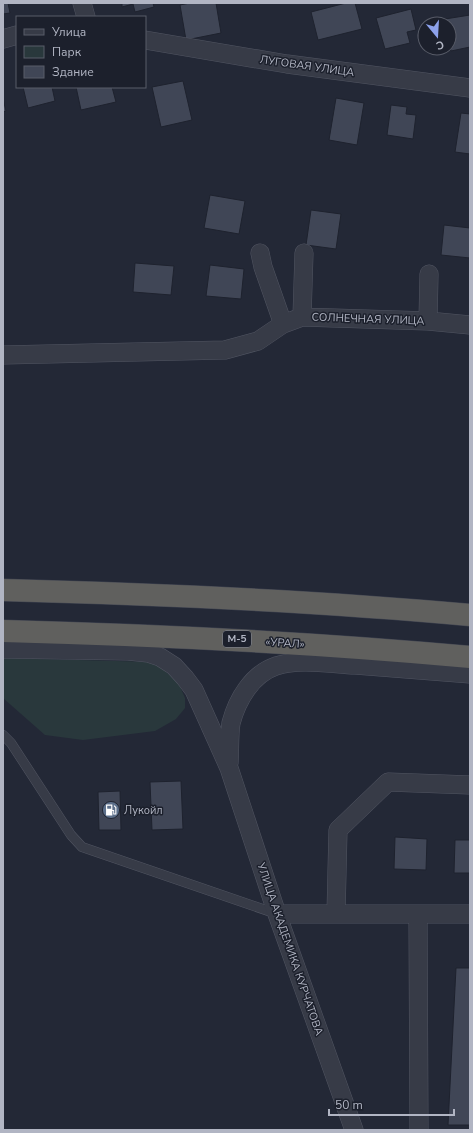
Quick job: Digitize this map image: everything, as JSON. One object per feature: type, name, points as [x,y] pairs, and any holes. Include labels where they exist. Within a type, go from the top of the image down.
[{"type":"highway","points":[[3,590],[229,598],[470,615]]},
{"type":"highway","name":"«УРАЛ»","points":[[3,631],[234,639],[470,657]]},
{"type":"street","points":[[82,3],[86,16]]},
{"type":"street","points":[[3,39],[16,35]]},
{"type":"street","name":"ЛУГОВАЯ УЛИЦА","points":[[146,40],[287,64],[470,88]]},
{"type":"street","points":[[260,253],[263,267],[283,324]]},
{"type":"street","points":[[302,317],[304,253]]},
{"type":"street","points":[[428,321],[429,274]]},
{"type":"street","name":"СОЛНЕЧНАЯ УЛИЦА","points":[[3,355],[225,350],[258,341],[283,324],[302,317],[428,321],[470,325]]},
{"type":"street","points":[[3,649],[128,651],[148,653],[160,657],[174,666],[194,690],[229,768]]},
{"type":"street","points":[[229,768],[231,724],[236,710],[244,693],[254,680],[276,666],[304,662],[470,674]]},
{"type":"street","name":"УЛИЦА АКАДЕМИКА КУРЧАТОВА","points":[[229,768],[277,914],[354,1130]]},
{"type":"street","points":[[336,914],[338,830],[388,782],[470,785]]},
{"type":"street","points":[[277,914],[470,914]]},
{"type":"street","points":[[418,914],[419,1130]]},
{"type":"lane","points":[[3,735],[11,743],[71,835],[82,847],[277,914]]},
{"type":"green space","points":[[3,658],[154,662],[178,682],[185,698],[185,708],[176,719],[155,731],[83,740],[45,735],[3,698]]},
{"type":"building","points":[[3,3],[8,3],[10,13],[3,14]]},
{"type":"building","points":[[122,3],[153,3],[154,7],[135,12],[133,4],[122,7]]},
{"type":"building","points":[[190,3],[216,3],[221,33],[186,40],[180,5]]},
{"type":"building","points":[[346,3],[355,3],[362,29],[318,40],[311,12]]},
{"type":"building","points":[[411,9],[416,30],[407,32],[410,43],[385,49],[376,18]]},
{"type":"building","points":[[470,15],[470,47],[457,50],[457,17]]},
{"type":"building","points":[[183,81],[192,120],[161,127],[152,87]]},
{"type":"building","points":[[23,88],[52,88],[55,101],[28,108]]},
{"type":"building","points":[[76,88],[112,88],[116,102],[81,110]]},
{"type":"building","points":[[336,98],[364,103],[357,145],[329,140]]},
{"type":"building","points":[[3,99],[6,111],[3,112]]},
{"type":"building","points":[[391,105],[407,107],[406,114],[416,115],[413,139],[387,135]]},
{"type":"building","points":[[461,113],[470,114],[470,154],[455,152]]},
{"type":"building","points":[[210,195],[245,201],[239,234],[204,228]]},
{"type":"building","points":[[311,210],[341,214],[336,249],[306,245]]},
{"type":"building","points":[[444,225],[470,228],[470,258],[441,255]]},
{"type":"building","points":[[135,263],[174,266],[171,295],[133,292]]},
{"type":"building","points":[[210,265],[244,269],[241,299],[206,296]]},
{"type":"building","points":[[181,781],[183,829],[152,830],[150,782]]},
{"type":"building","points":[[120,791],[121,830],[99,830],[98,792]]},
{"type":"building","points":[[395,837],[427,839],[426,870],[394,869]]},
{"type":"building","points":[[455,840],[470,840],[470,873],[454,873]]},
{"type":"building","points":[[456,968],[470,968],[470,1125],[448,1125]]},
{"type":"place","name":"Лукойл","points":[[111,810]]}]
